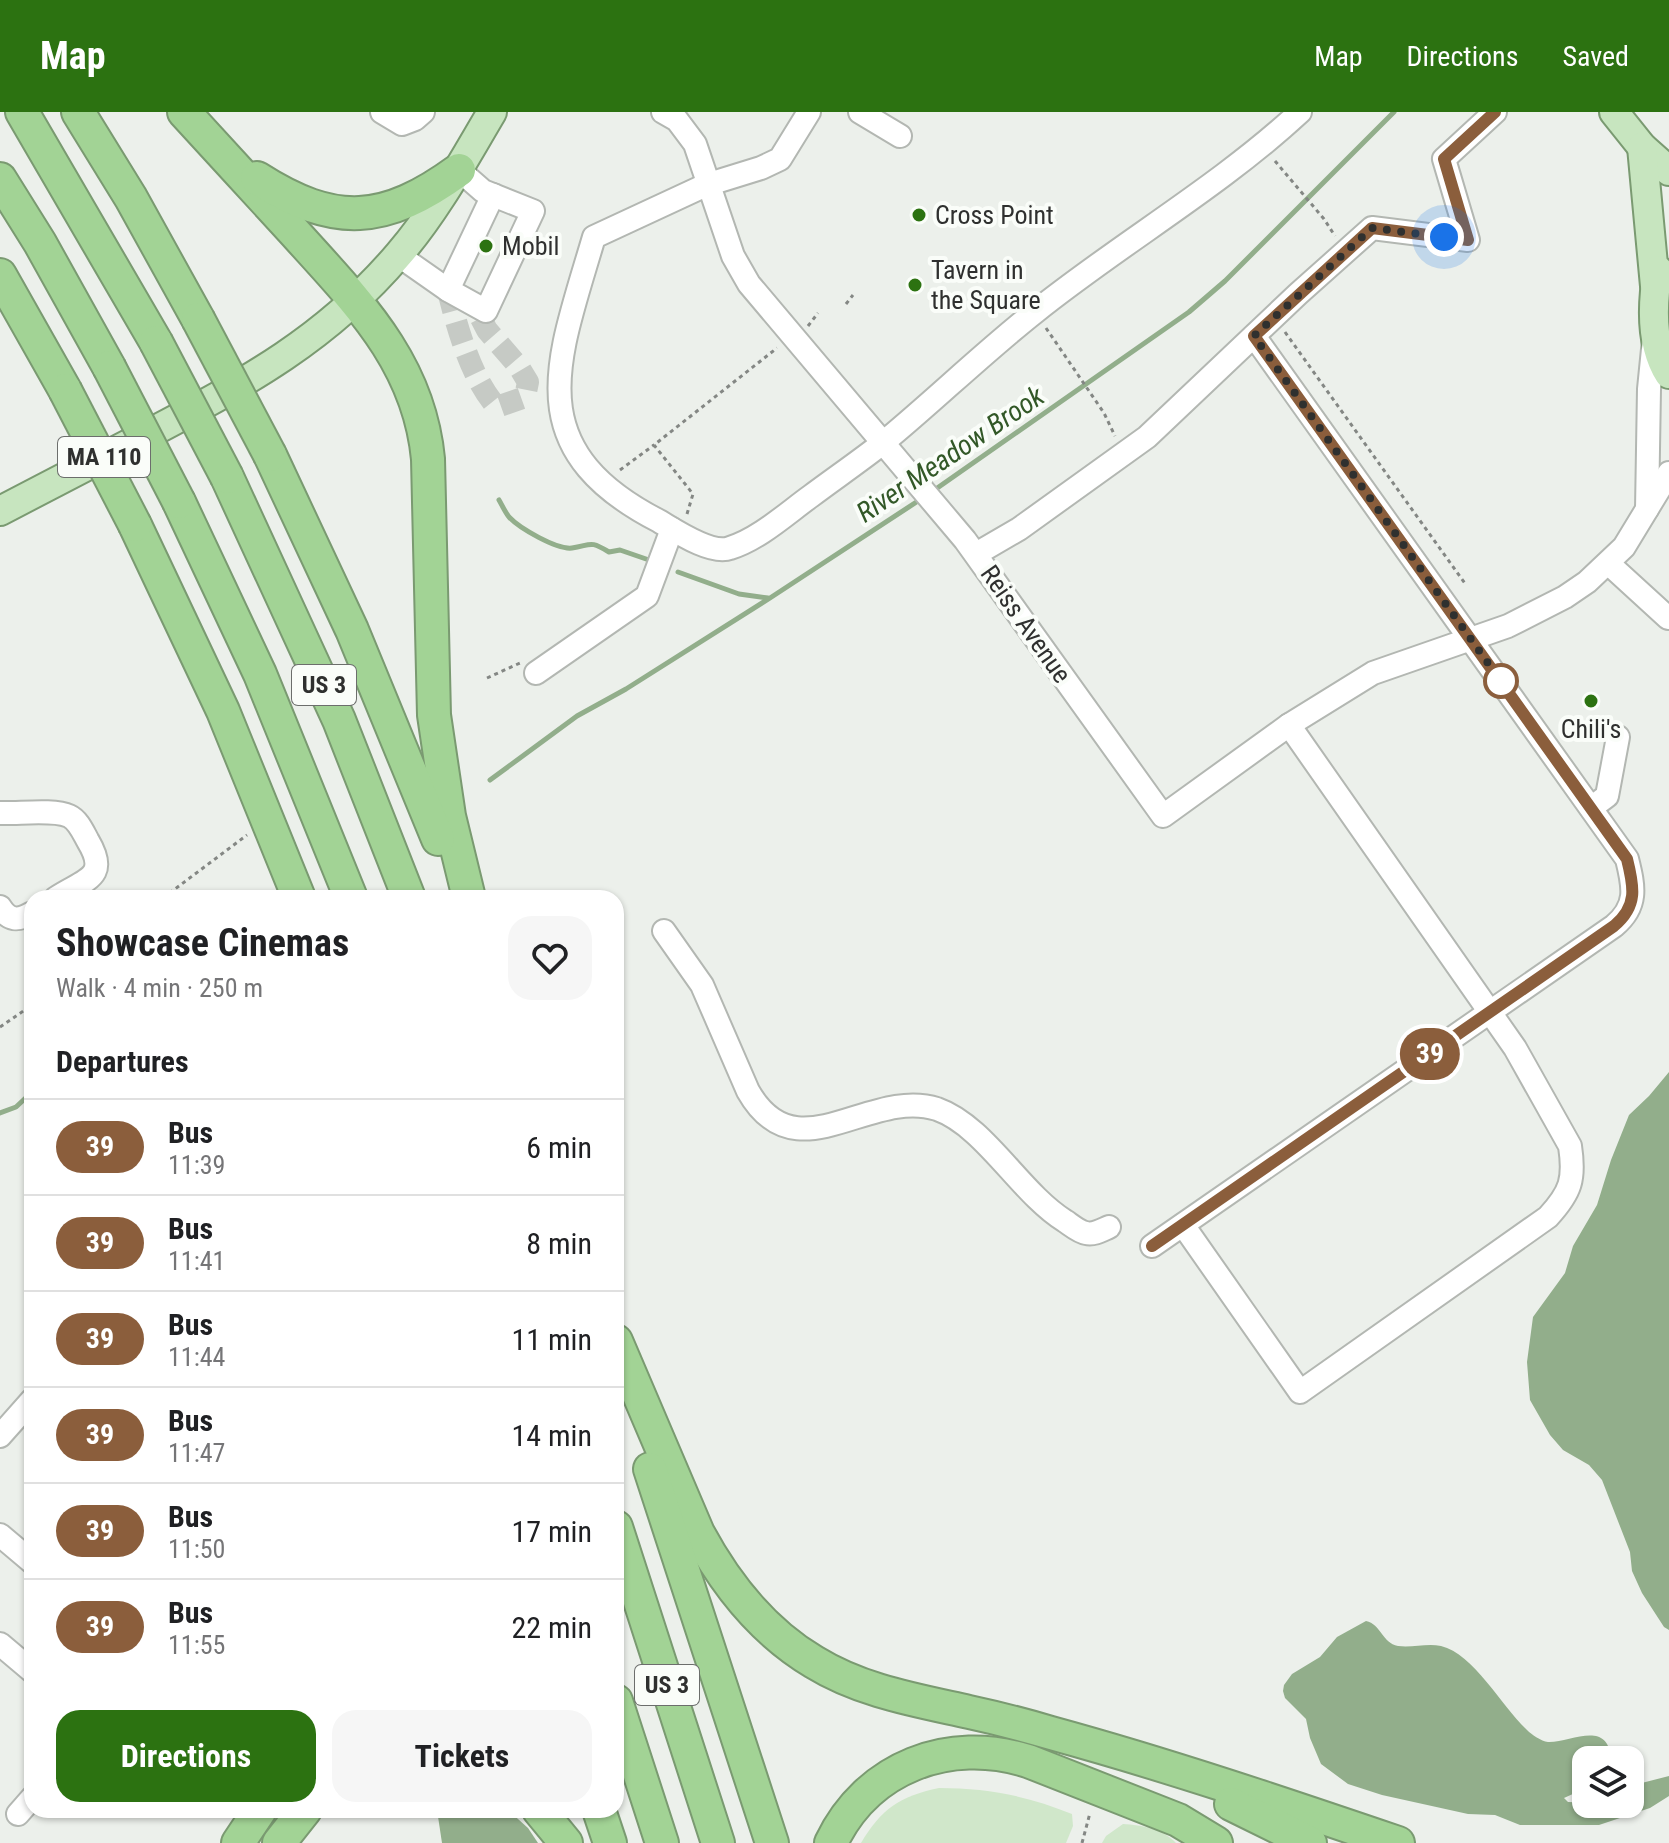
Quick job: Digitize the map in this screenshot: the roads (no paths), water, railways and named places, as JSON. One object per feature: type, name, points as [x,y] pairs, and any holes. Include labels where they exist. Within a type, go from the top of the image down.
[{"type":"highway","name":"US 3","points":[[22,112],[156,342],[227,477],[334,708],[406,890]]},
{"type":"highway","points":[[78,112],[137,209],[270,455],[378,689],[458,890]]},
{"type":"highway","points":[[184,112],[355,300],[408,378],[426,438],[434,715],[449,816],[467,890]]},
{"type":"highway","points":[[217,147],[277,190],[312,207],[332,212],[369,212],[395,206],[422,195],[459,170]]},
{"type":"highway","name":"US 3","points":[[0,179],[40,243],[109,367],[179,502],[260,674],[348,890]]},
{"type":"highway","points":[[0,275],[65,390],[135,525],[223,711],[296,890]]},
{"type":"highway","points":[[0,305],[65,390]]},
{"type":"highway","points":[[624,1360],[710,1557],[734,1592],[779,1637],[813,1662],[870,1688],[1089,1744],[1238,1789],[1398,1843]]},
{"type":"highway","points":[[624,1389],[772,1843]]},
{"type":"highway","name":"US 3","points":[[624,1552],[718,1843]]},
{"type":"highway","name":"US 3","points":[[624,1726],[662,1843]]},
{"type":"highway","points":[[1089,1744],[1193,1786],[1310,1843]]},
{"type":"highway","points":[[831,1843],[849,1811],[871,1788],[900,1768],[936,1756],[973,1751],[1010,1755],[1092,1786],[1178,1820],[1216,1843]]},
{"type":"highway","points":[[238,1843],[255,1818]]},
{"type":"highway","points":[[279,1843],[299,1818]]},
{"type":"highway","points":[[546,1818],[566,1843]]},
{"type":"highway","points":[[602,1818],[610,1843]]},
{"type":"main road","points":[[1614,112],[1642,147],[1669,171]]},
{"type":"main road","name":"MA 110","points":[[0,511],[244,384],[301,346],[355,300],[398,255],[459,170],[485,115]]},
{"type":"main road","points":[[1642,147],[1648,187],[1657,349],[1669,374]]},
{"type":"main road","points":[[1655,286],[1658,270],[1669,249]]},
{"type":"street","points":[[382,112],[402,124],[423,112]]},
{"type":"street","points":[[663,112],[677,120],[695,144],[706,185],[733,256],[749,284],[976,554]]},
{"type":"street","points":[[809,112],[780,159],[706,185],[594,237],[561,349],[557,389],[570,440],[582,462],[630,506],[715,551],[733,548],[771,526],[882,443],[1035,311],[1262,148],[1300,112]]},
{"type":"street","points":[[860,112],[900,136]]},
{"type":"street","name":"Reiss Avenue","points":[[1495,112],[1444,159],[1468,240],[1372,228],[1147,437],[1019,529],[976,554],[1163,816],[1289,725],[1373,673],[1472,640],[1537,613],[1565,597],[1609,564],[1630,539],[1669,473]]},
{"type":"street","points":[[398,255],[448,290],[486,311],[533,211],[483,191],[459,170]]},
{"type":"street","points":[[448,290],[493,195]]},
{"type":"street","points":[[1647,511],[1649,389],[1655,330]]},
{"type":"street","points":[[1152,1246],[1614,926],[1628,913],[1633,901],[1627,859],[1254,336]]},
{"type":"street","points":[[536,673],[647,596],[676,530]]},
{"type":"street","points":[[1609,564],[1668,618]]},
{"type":"street","points":[[1183,1225],[1300,1392],[1548,1217],[1564,1200],[1571,1183],[1570,1146],[1515,1048],[1289,725]]},
{"type":"street","points":[[1591,808],[1607,796],[1618,737]]},
{"type":"street","points":[[0,813],[60,814],[69,816],[78,824],[97,857],[97,869],[69,890]]},
{"type":"street","points":[[2,913],[16,919],[24,916]]},
{"type":"street","points":[[664,931],[702,985],[748,1091],[767,1118],[782,1126],[810,1129],[892,1107],[936,1109],[954,1118],[978,1137],[1051,1213],[1086,1233],[1097,1233],[1109,1227]]},
{"type":"street","points":[[0,1436],[24,1409]]},
{"type":"street","points":[[0,1535],[24,1555]]},
{"type":"street","points":[[0,1644],[24,1664]]},
{"type":"waterway","name":"River Meadow Brook","points":[[933,491],[1189,312],[1225,281],[1394,112]]},
{"type":"waterway","name":"River Meadow Brook","points":[[490,780],[577,716],[626,689],[921,499]]},
{"type":"waterway","points":[[499,500],[514,522],[548,542],[565,548],[594,545],[609,552],[620,550],[649,560]]},
{"type":"waterway","points":[[678,572],[739,594],[768,598]]},
{"type":"waterway","name":"River Meadow Brook","points":[[0,1113],[16,1107],[24,1100]]},
{"type":"tunnel","points":[[448,290],[466,352],[488,396],[497,407],[525,397],[528,382],[487,330],[473,303]]},
{"type":"place","name":"Cross Point","points":[[919,215]]},
{"type":"place","name":"Mobil","points":[[486,246]]},
{"type":"place","name":"Tavern in the Square","points":[[915,285]]},
{"type":"place","name":"Chili's","points":[[1591,701]]}]
